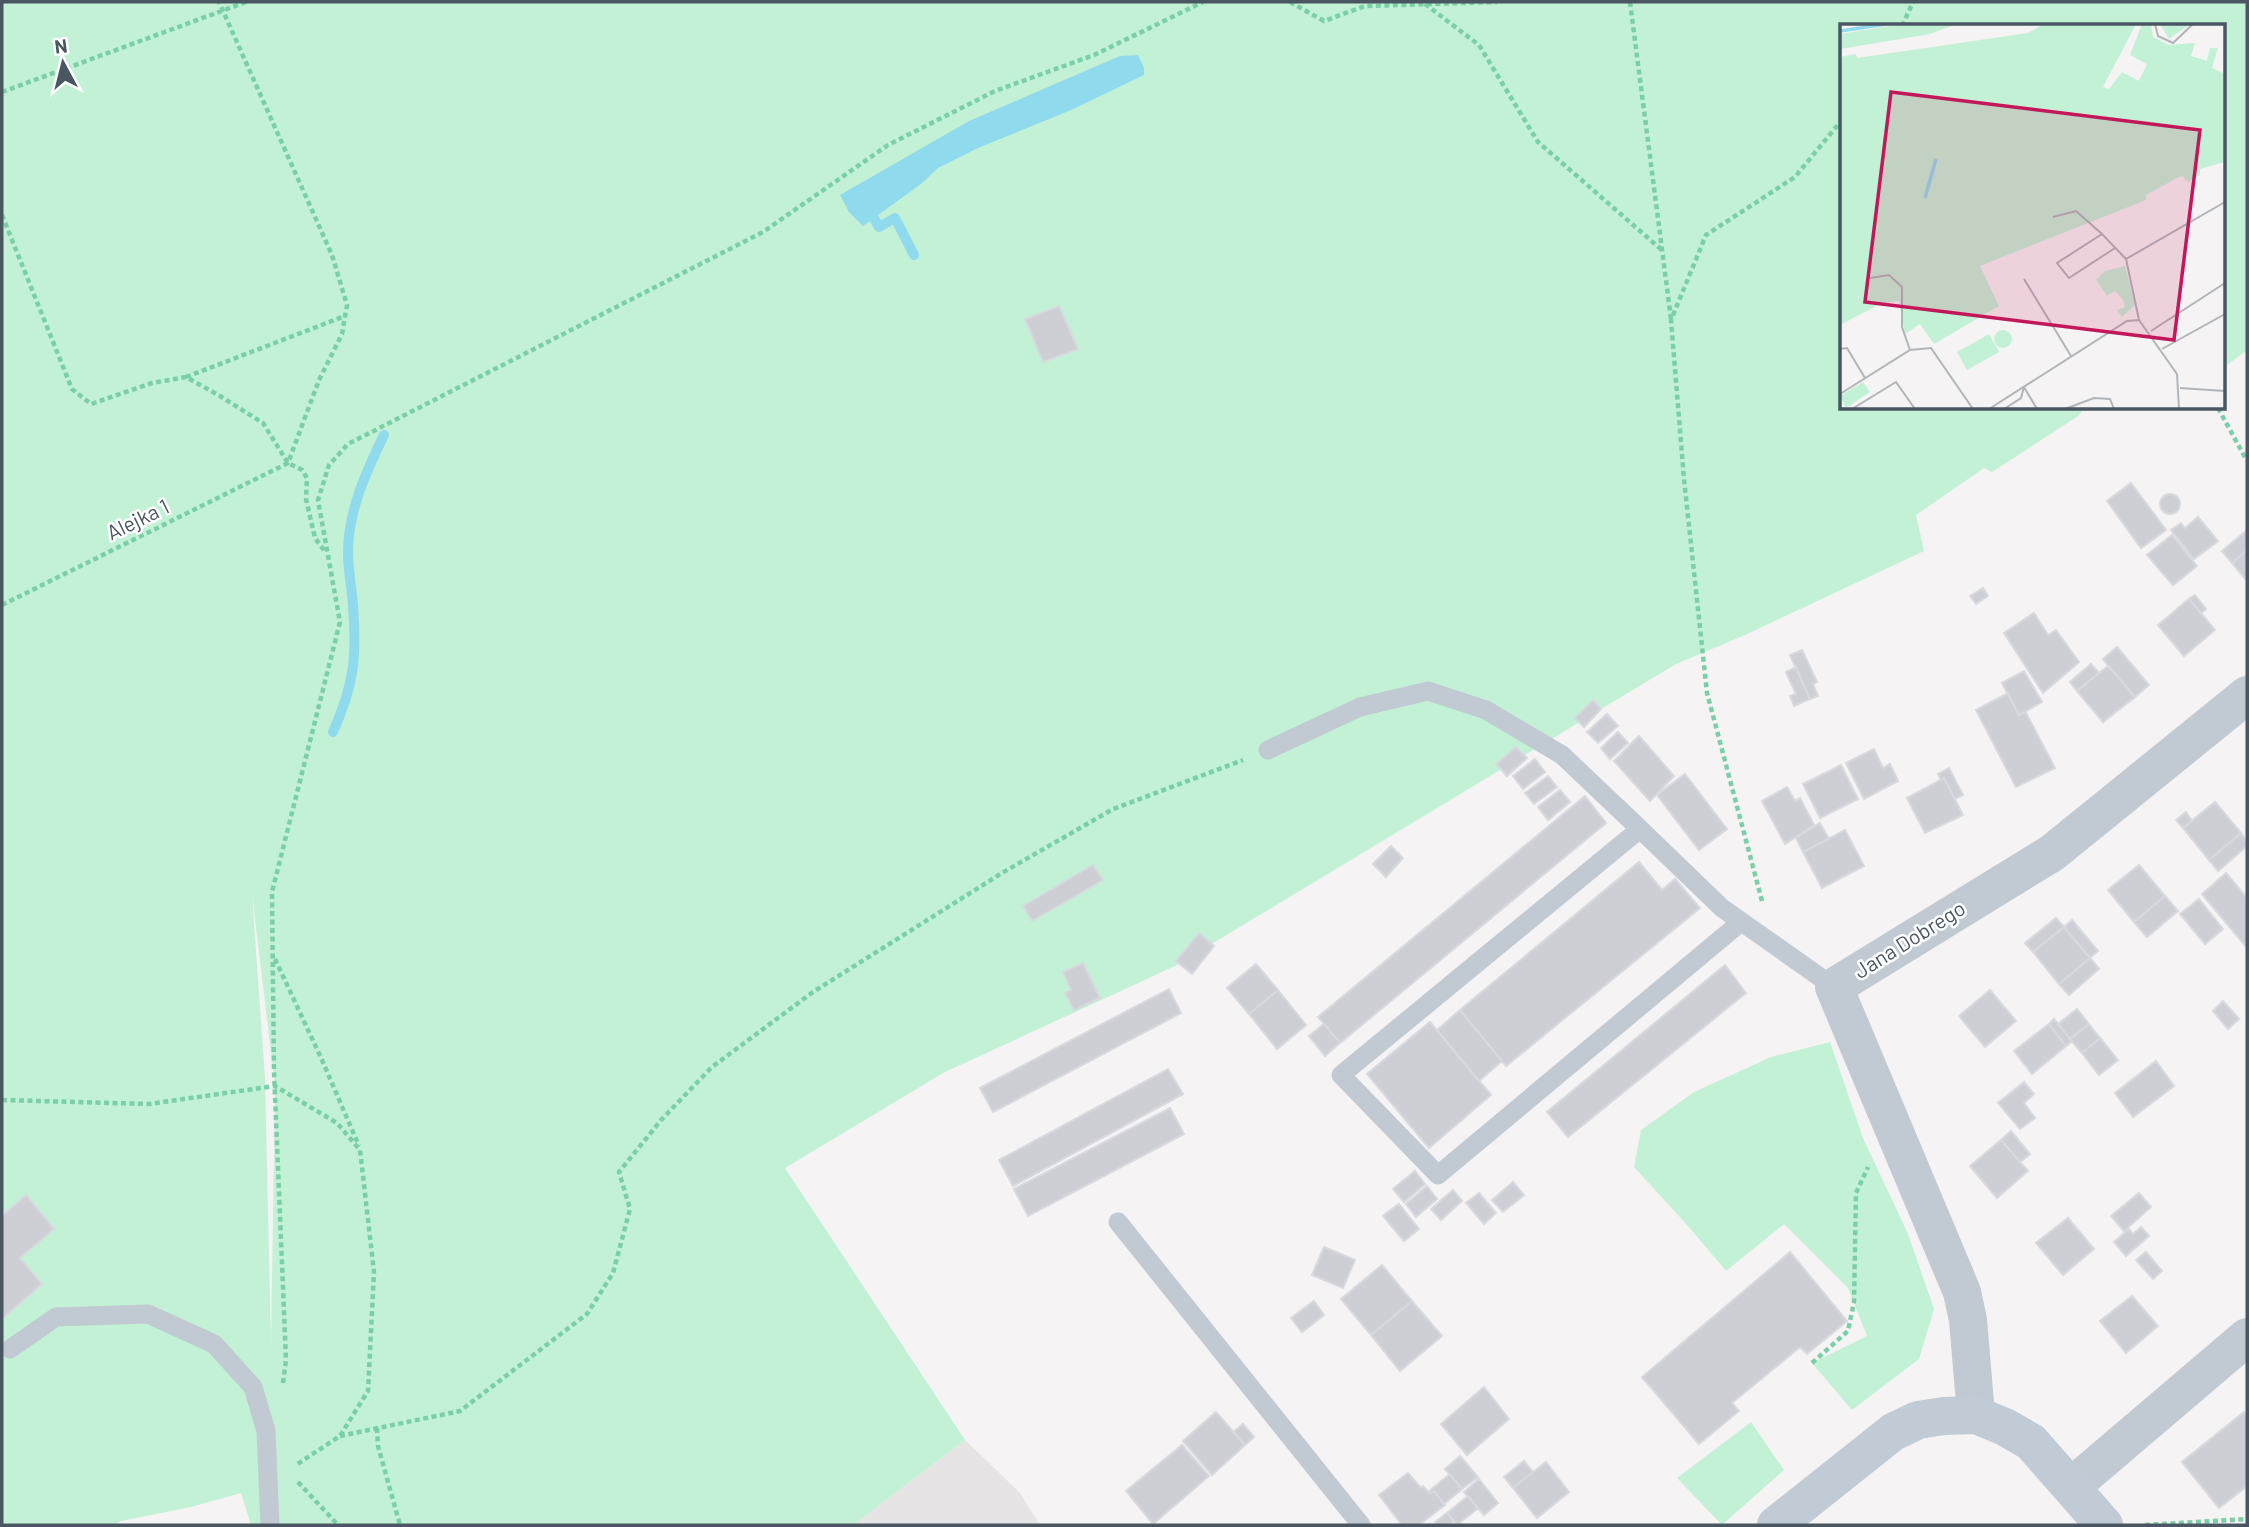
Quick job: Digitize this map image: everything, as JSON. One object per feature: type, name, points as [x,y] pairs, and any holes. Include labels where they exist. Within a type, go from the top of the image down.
[{"type":"street","name":"Jana Dobrego","points":[[1976,1415],[1968,1320],[1962,1292],[1834,987],[2052,853],[2247,695]]},
{"type":"street","points":[[2071,1487],[2247,1337]]},
{"type":"street","points":[[1776,1525],[1893,1432],[1918,1420],[1976,1415],[2006,1427],[2031,1442],[2104,1525]]},
{"type":"lane","points":[[1268,750],[1360,707],[1428,691],[1486,710],[1562,755],[1722,908],[1834,987]]},
{"type":"lane","points":[[1640,829],[1341,1075],[1438,1175],[1741,922]]},
{"type":"lane","points":[[1118,1222],[1361,1525]]},
{"type":"lane","points":[[10,1349],[56,1317],[148,1314],[214,1344],[253,1387],[266,1431],[270,1525]]},
{"type":"path","points":[[219,2],[332,255],[347,305],[342,334],[319,380],[288,463]]},
{"type":"path","points":[[2,92],[246,2]]},
{"type":"path","points":[[266,1431],[281,1398],[286,1360],[275,1086],[272,892],[340,622],[318,499],[329,465],[348,443],[763,232],[888,145],[995,92],[1094,55],[1203,2]]},
{"type":"path","points":[[1290,2],[1324,21],[1365,6],[1497,2]]},
{"type":"path","points":[[1630,2],[1671,320],[1684,479],[1707,693],[1773,944]]},
{"type":"path","points":[[1903,24],[1913,2]]},
{"type":"path","points":[[1425,4],[1479,45],[1538,142],[1662,251]]},
{"type":"path","points":[[1671,320],[1706,235],[1795,177],[1840,122]]},
{"type":"path","points":[[2,215],[72,389],[91,404],[152,383],[187,377],[345,315]]},
{"type":"path","points":[[187,377],[263,423],[288,463],[302,470],[307,478],[306,499],[315,538],[328,556]]},
{"type":"path","points":[[2219,410],[2247,461]]},
{"type":"path","name":"Alejka 1","points":[[2,605],[288,463]]},
{"type":"path","points":[[268,1473],[288,1470],[340,1436],[460,1411],[587,1314],[613,1273],[630,1209],[619,1172],[662,1119],[712,1067],[813,992],[1002,873],[1113,809],[1268,750]]},
{"type":"path","points":[[273,955],[360,1150],[374,1272],[369,1391],[340,1436]]},
{"type":"path","points":[[2,1100],[149,1104],[275,1086],[337,1123],[360,1150]]},
{"type":"path","points":[[1812,1363],[1848,1331],[1854,1302],[1856,1192],[1890,1121]]},
{"type":"path","points":[[377,1428],[378,1446],[400,1525]]},
{"type":"path","points":[[288,1470],[338,1525]]},
{"type":"path","points":[[2145,1525],[2247,1519]]},
{"type":"shaded area","points":[[965,1440],[1020,1493],[1040,1525],[853,1525]]},
{"type":"green space","points":[[2,2],[2247,2],[2247,350],[2224,367],[2224,24],[1840,24],[1840,410],[2083,410],[2078,416],[1992,472],[1984,468],[1916,515],[1924,551],[1745,635],[1676,664],[1175,966],[943,1073],[785,1168],[965,1440],[853,1525],[251,1525],[241,1493],[191,1507],[121,1521],[114,1525],[2,1525]],"holes":[[[252,894],[275,1086],[271,1345],[265,1078]]]},
{"type":"green space","points":[[1830,1042],[1863,1138],[1908,1234],[1934,1309],[1919,1359],[1852,1410],[1812,1363],[1867,1336],[1848,1288],[1784,1224],[1726,1271],[1634,1167],[1641,1130],[1694,1092],[1771,1057]]},
{"type":"green space","points":[[1751,1422],[1784,1470],[1722,1525],[1677,1478]]},
{"type":"water","points":[[1138,55],[1144,75],[938,168],[921,184],[863,226],[849,212],[840,195],[969,121],[1120,56]]},
{"type":"building","points":[[1059,306],[1078,349],[1043,362],[1025,319]]},
{"type":"building","points":[[2131,483],[2166,530],[2141,548],[2107,501]]},
{"type":"building","points":[[2170,494],[2177,497],[2180,504],[2177,511],[2170,514],[2163,511],[2160,504],[2163,497]]},
{"type":"building","points":[[2198,517],[2218,541],[2194,559],[2171,530],[2181,523],[2185,528]]},
{"type":"building","points":[[2247,530],[2247,550],[2232,563],[2222,551]]},
{"type":"building","points":[[2172,535],[2197,566],[2173,585],[2147,555]]},
{"type":"building","points":[[2247,550],[2247,581],[2232,563]]},
{"type":"building","points":[[1983,588],[1988,596],[1976,604],[1970,596]]},
{"type":"building","points":[[2195,595],[2206,609],[2201,613],[2189,599]]},
{"type":"building","points":[[2189,599],[2215,630],[2184,656],[2158,625]]},
{"type":"building","points":[[2034,613],[2048,635],[2056,630],[2079,662],[2043,693],[2004,633]]},
{"type":"building","points":[[2117,647],[2149,685],[2135,697],[2103,659]]},
{"type":"building","points":[[1802,650],[1817,682],[1813,684],[1818,696],[1810,699],[1790,655]]},
{"type":"building","points":[[2091,664],[2099,673],[2077,691],[2070,682]]},
{"type":"building","points":[[2108,666],[2135,697],[2103,722],[2077,691]]},
{"type":"building","points":[[1796,667],[1810,699],[1794,706],[1790,696],[1796,694],[1786,672]]},
{"type":"building","points":[[2024,671],[2042,702],[2019,715],[2002,683]]},
{"type":"building","points":[[2008,693],[2019,715],[2025,711],[2055,768],[2016,787],[1976,710]]},
{"type":"building","points":[[1593,700],[1601,709],[1584,727],[1575,718]]},
{"type":"building","points":[[1607,714],[1618,726],[1598,743],[1587,732]]},
{"type":"building","points":[[1618,732],[1628,743],[1610,759],[1601,748]]},
{"type":"building","points":[[1639,736],[1674,776],[1650,801],[1614,761]]},
{"type":"building","points":[[1516,747],[1527,758],[1507,776],[1496,764]]},
{"type":"building","points":[[1874,749],[1883,768],[1890,764],[1898,781],[1864,799],[1846,763]]},
{"type":"building","points":[[1535,759],[1545,772],[1523,789],[1513,776]]},
{"type":"building","points":[[1841,765],[1858,799],[1820,818],[1803,784]]},
{"type":"building","points":[[1949,768],[1963,795],[1955,799],[1944,778],[1941,780],[1938,774]]},
{"type":"building","points":[[1685,774],[1727,829],[1699,850],[1657,795]]},
{"type":"building","points":[[1548,776],[1557,787],[1534,804],[1525,793]]},
{"type":"building","points":[[1944,778],[1963,815],[1925,833],[1907,798]]},
{"type":"building","points":[[1787,787],[1795,801],[1800,798],[1814,825],[1785,844],[1762,801]]},
{"type":"building","points":[[1560,790],[1570,802],[1548,820],[1538,807]]},
{"type":"building","points":[[1585,796],[1606,823],[1340,1043],[1318,1017]]},
{"type":"building","points":[[2215,802],[2241,833],[2209,860],[2183,828]]},
{"type":"building","points":[[2186,812],[2192,821],[2183,828],[2176,820]]},
{"type":"building","points":[[1820,823],[1829,839],[1803,852],[1796,838]]},
{"type":"building","points":[[1845,830],[1864,866],[1822,888],[1803,852]]},
{"type":"building","points":[[2241,833],[2247,846],[2218,871],[2209,860]]},
{"type":"building","points":[[1391,846],[1403,858],[1386,877],[1373,864]]},
{"type":"building","points":[[1639,862],[1662,890],[1675,879],[1700,908],[1506,1066],[1460,1010]]},
{"type":"building","points":[[1093,865],[1103,880],[1032,921],[1023,906]]},
{"type":"building","points":[[2139,865],[2165,896],[2134,922],[2108,890]]},
{"type":"building","points":[[2226,873],[2247,898],[2247,948],[2202,894]]},
{"type":"building","points":[[2165,896],[2178,911],[2147,937],[2134,922]]},
{"type":"building","points":[[2199,899],[2223,929],[2205,944],[2180,914]]},
{"type":"building","points":[[2056,918],[2064,927],[2033,952],[2025,943]]},
{"type":"building","points":[[2072,920],[2098,951],[2090,958],[2064,927]]},
{"type":"building","points":[[2064,927],[2090,958],[2059,984],[2033,952]]},
{"type":"building","points":[[1199,933],[1214,946],[1192,974],[1176,961]]},
{"type":"building","points":[[2090,958],[2099,969],[2069,995],[2059,984]]},
{"type":"building","points":[[1083,963],[1100,998],[1074,1010],[1065,993],[1071,990],[1063,972]]},
{"type":"building","points":[[1256,964],[1278,990],[1249,1014],[1227,988]]},
{"type":"building","points":[[1725,965],[1746,993],[1568,1137],[1547,1112]]},
{"type":"building","points":[[1169,989],[1181,1013],[993,1112],[980,1088]]},
{"type":"building","points":[[1278,990],[1306,1025],[1277,1049],[1249,1014]]},
{"type":"building","points":[[1990,990],[2016,1021],[1985,1047],[1959,1016]]},
{"type":"building","points":[[2223,1001],[2239,1019],[2228,1029],[2213,1011]]},
{"type":"building","points":[[2077,1009],[2089,1024],[2070,1039],[2058,1024]]},
{"type":"building","points":[[1460,1010],[1502,1061],[1479,1081],[1437,1030]]},
{"type":"building","points":[[2054,1019],[2072,1041],[2066,1046],[2049,1024]]},
{"type":"building","points":[[1430,1022],[1491,1095],[1429,1148],[1367,1074]]},
{"type":"building","points":[[1324,1024],[1340,1043],[1325,1056],[1309,1036]]},
{"type":"building","points":[[2049,1024],[2066,1046],[2032,1074],[2014,1051]]},
{"type":"building","points":[[2089,1024],[2100,1038],[2082,1053],[2070,1039]]},
{"type":"building","points":[[2100,1038],[2118,1060],[2099,1075],[2082,1053]]},
{"type":"building","points":[[2156,1061],[2174,1086],[2133,1117],[2115,1093]]},
{"type":"building","points":[[1168,1069],[1183,1094],[1013,1186],[999,1160]]},
{"type":"building","points":[[2024,1082],[2034,1094],[2024,1103],[2035,1118],[2020,1129],[1998,1103]]},
{"type":"building","points":[[1170,1108],[1184,1134],[1028,1216],[1014,1189]]},
{"type":"building","points":[[2011,1131],[2030,1154],[2020,1162],[2001,1140]]},
{"type":"building","points":[[2001,1140],[2028,1171],[1997,1198],[1970,1166]]},
{"type":"building","points":[[1415,1171],[1425,1184],[1404,1202],[1393,1189]]},
{"type":"building","points":[[1513,1182],[1524,1195],[1503,1212],[1492,1200]]},
{"type":"building","points":[[1427,1186],[1437,1199],[1416,1217],[1406,1204]]},
{"type":"building","points":[[1453,1190],[1462,1201],[1441,1220],[1431,1209]]},
{"type":"building","points":[[1479,1193],[1496,1213],[1484,1224],[1466,1203]]},
{"type":"building","points":[[2139,1193],[2151,1207],[2124,1231],[2111,1216]]},
{"type":"building","points":[[26,1195],[54,1229],[20,1258],[42,1284],[2,1319],[2,1216]]},
{"type":"building","points":[[1399,1204],[1419,1229],[1404,1241],[1383,1216]]},
{"type":"building","points":[[2068,1218],[2094,1249],[2063,1275],[2036,1243]]},
{"type":"building","points":[[2141,1227],[2149,1236],[2126,1256],[2114,1242],[2129,1229],[2133,1234]]},
{"type":"building","points":[[1324,1247],[1355,1260],[1343,1288],[1312,1275]]},
{"type":"building","points":[[1790,1252],[1847,1321],[1807,1354],[1800,1347],[1732,1403],[1739,1411],[1699,1444],[1642,1377]]},
{"type":"building","points":[[2146,1252],[2162,1271],[2153,1279],[2136,1260]]},
{"type":"building","points":[[1382,1265],[1412,1301],[1371,1335],[1341,1299]]},
{"type":"building","points":[[2132,1296],[2158,1326],[2126,1353],[2100,1321]]},
{"type":"building","points":[[1314,1301],[1324,1315],[1302,1332],[1291,1318]]},
{"type":"building","points":[[1412,1301],[1442,1336],[1400,1371],[1371,1335]]},
{"type":"building","points":[[1484,1387],[1509,1419],[1467,1455],[1441,1424]]},
{"type":"building","points":[[1216,1412],[1245,1445],[1212,1475],[1183,1441]]},
{"type":"building","points":[[2244,1412],[2247,1416],[2247,1486],[2219,1508],[2182,1462]]},
{"type":"building","points":[[1243,1424],[1254,1437],[1245,1445],[1233,1432]]},
{"type":"building","points":[[1182,1445],[1209,1476],[1153,1524],[1126,1491]]},
{"type":"building","points":[[1460,1456],[1478,1477],[1462,1489],[1445,1469]]},
{"type":"building","points":[[1524,1461],[1533,1472],[1513,1488],[1504,1477]]},
{"type":"building","points":[[1546,1462],[1569,1492],[1537,1518],[1513,1488]]},
{"type":"building","points":[[1408,1473],[1421,1488],[1423,1486],[1430,1494],[1434,1491],[1445,1505],[1419,1525],[1402,1525],[1379,1495]]},
{"type":"building","points":[[1450,1474],[1462,1489],[1444,1504],[1434,1491],[1430,1494],[1428,1492]]},
{"type":"building","points":[[1479,1479],[1498,1503],[1484,1515],[1464,1492]]},
{"type":"building","points":[[1468,1496],[1478,1508],[1457,1525],[1447,1513]]},
{"type":"building","points":[[1447,1513],[1454,1521],[1448,1525],[1438,1525],[1435,1522]]},
{"type":"waterway","points":[[874,218],[879,227],[895,218],[914,255]]},
{"type":"waterway","points":[[333,732],[346,700],[354,656],[348,553],[351,522],[365,478],[384,435]]}]
